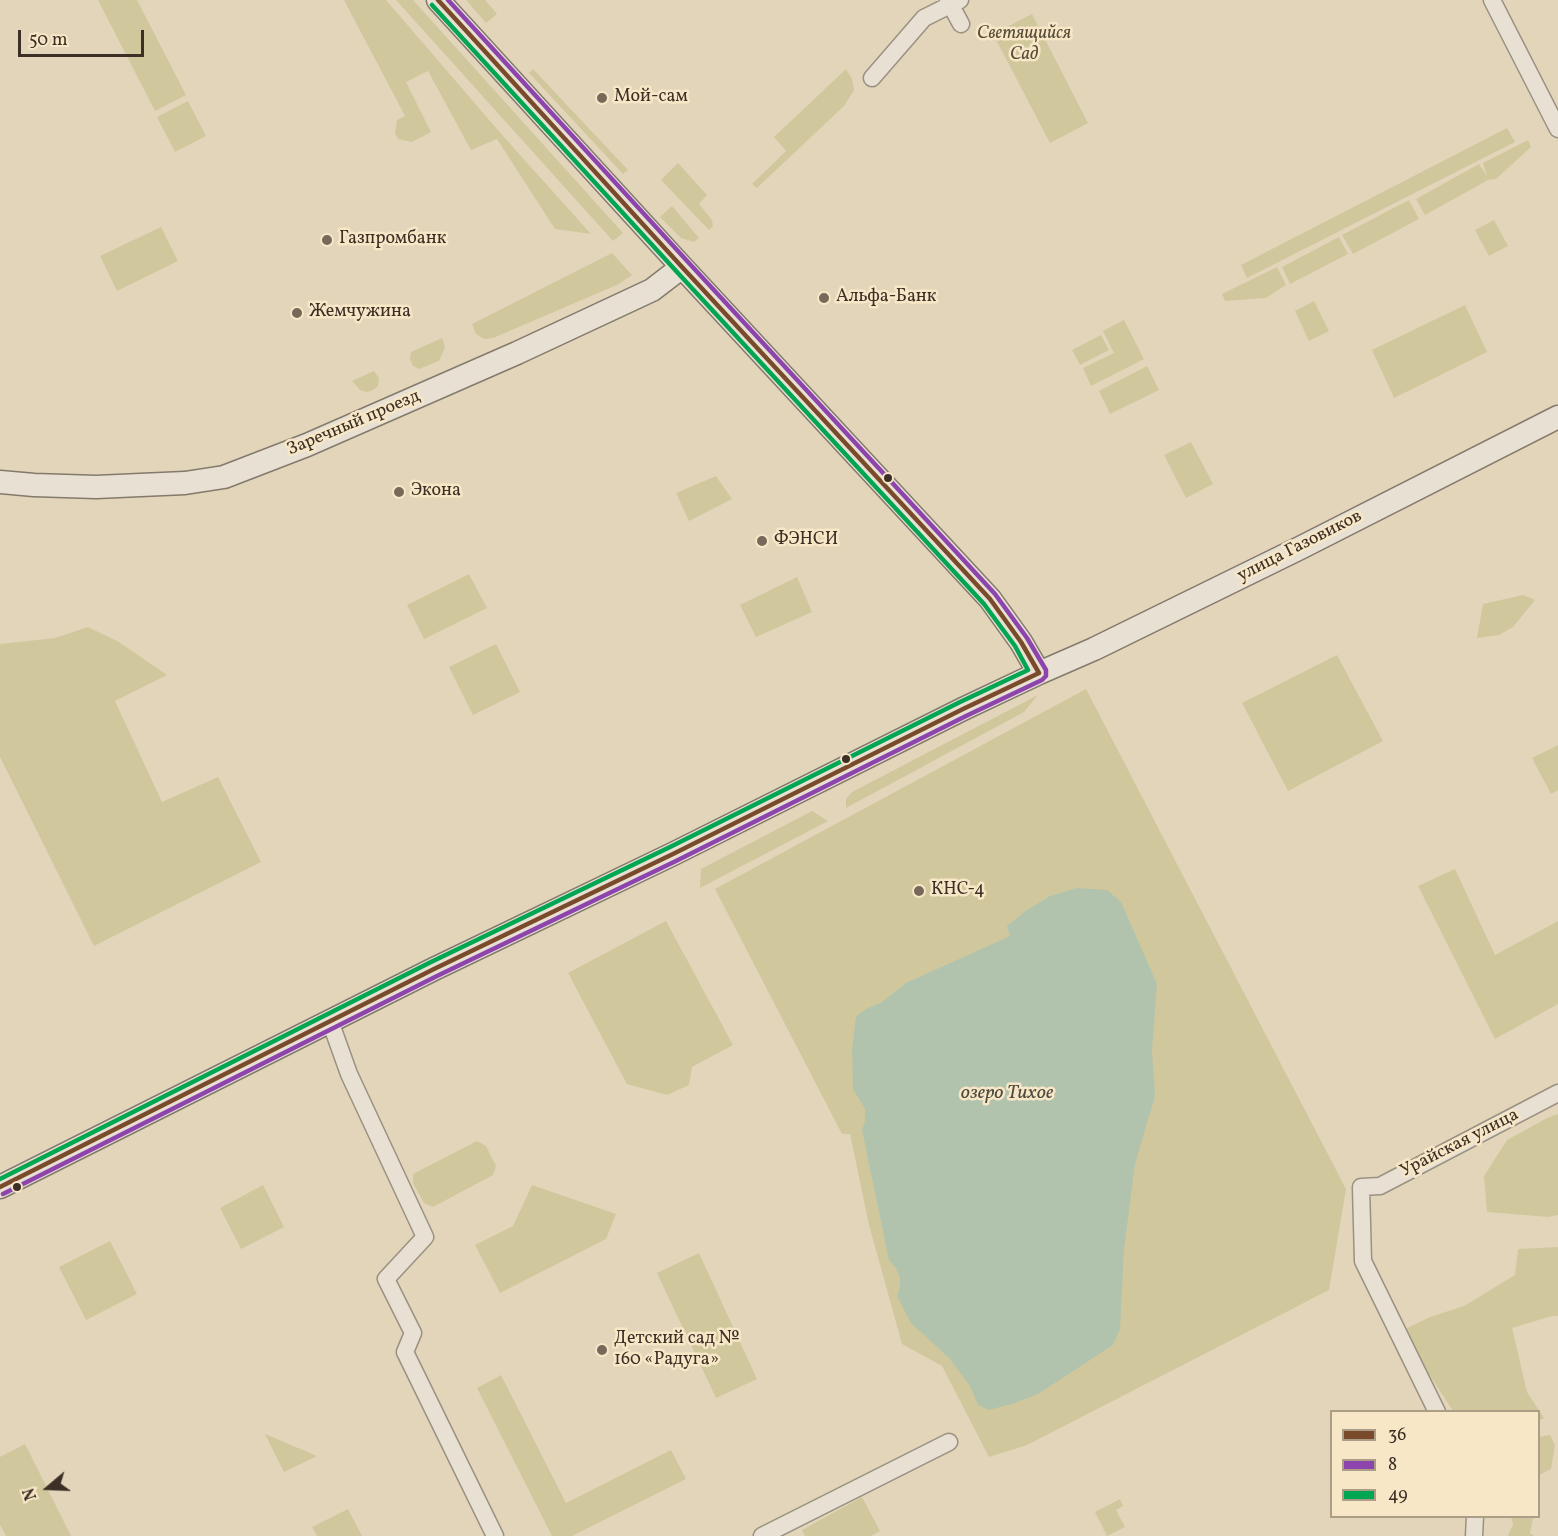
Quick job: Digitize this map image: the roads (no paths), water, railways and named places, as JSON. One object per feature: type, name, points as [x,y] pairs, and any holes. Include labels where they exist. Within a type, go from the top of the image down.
[{"type":"main road","points":[[438,0],[990,599],[1040,673]]},
{"type":"main road","name":"Заречный проезд","points":[[0,482],[96,487],[185,483],[224,477],[307,445],[507,357],[652,290],[682,267]]},
{"type":"main road","name":"улица Газовиков","points":[[0,1187],[330,1020],[672,854],[963,709],[1136,629],[1558,417]]},
{"type":"street","points":[[1492,0],[1558,129]]},
{"type":"street","points":[[872,78],[924,18],[953,2],[961,24]]},
{"type":"street","points":[[330,1020],[349,1074],[425,1237],[386,1279],[413,1333],[405,1352],[495,1536]]},
{"type":"street","name":"Урайская улица","points":[[1436,1410],[1363,1261],[1361,1187],[1380,1186],[1558,1093]]},
{"type":"street","points":[[762,1536],[949,1442]]},
{"type":"street","points":[[1474,1536],[1475,1518]]},
{"type":"water","name":"озеро Тихое","points":[[1077,888],[1107,890],[1121,902],[1157,984],[1152,1051],[1155,1096],[1135,1164],[1124,1249],[1120,1329],[1113,1345],[1038,1394],[989,1410],[978,1405],[970,1386],[949,1358],[911,1323],[897,1296],[900,1277],[889,1260],[862,1130],[865,1109],[853,1089],[852,1050],[856,1017],[866,1009],[882,1002],[906,983],[1010,936],[1007,926],[1027,910],[1050,896]]},
{"type":"place","name":"Мой-сам","points":[[602,98]]},
{"type":"place","name":"Газпромбанк","points":[[327,240]]},
{"type":"place","name":"Альфа-Банк","points":[[824,298]]},
{"type":"place","name":"Жемчужина","points":[[297,313]]},
{"type":"place","name":"Экона","points":[[399,492]]},
{"type":"place","name":"ФЭНСИ","points":[[762,541]]},
{"type":"place","name":"КНС-4","points":[[919,891]]},
{"type":"place","name":"Детский сад № 160 «Радуга»","points":[[602,1350]]},
{"type":"park label","name":"Светящийся Сад","points":[[1024,45]]}]
